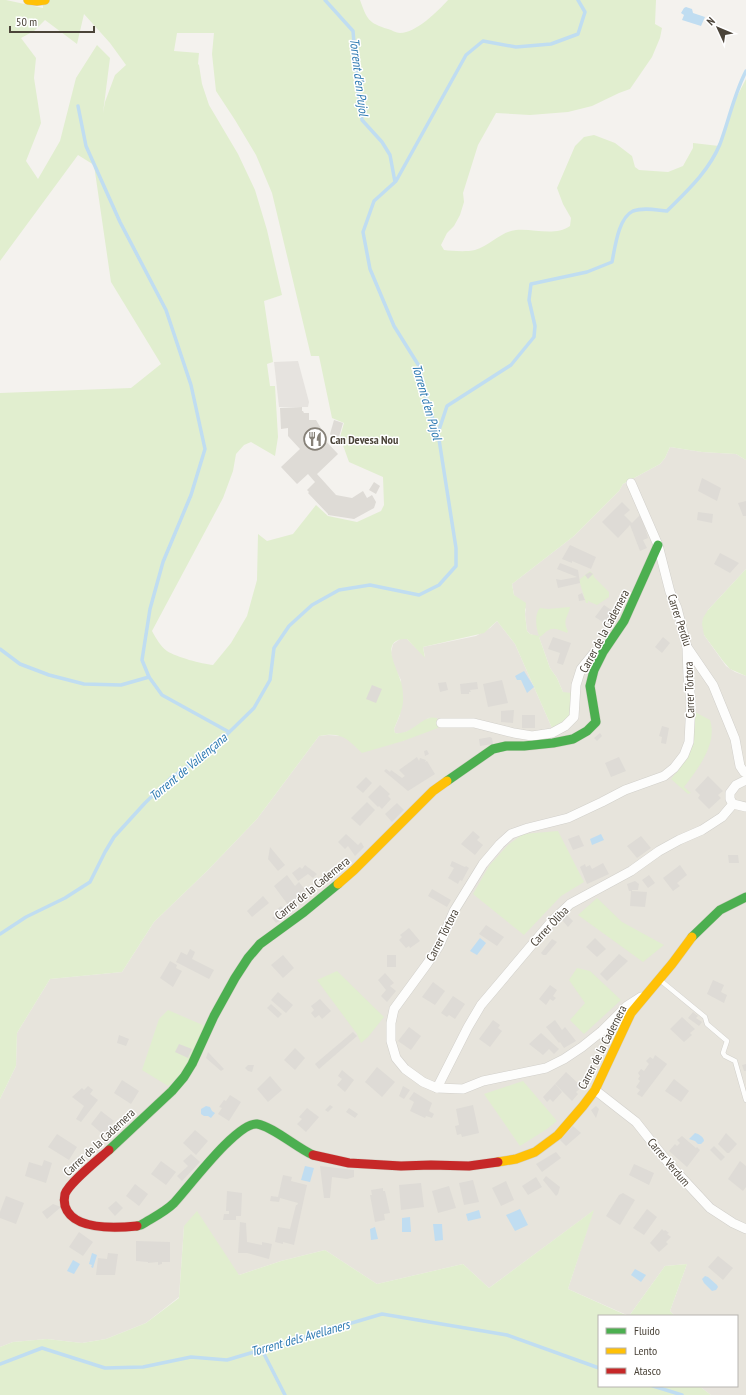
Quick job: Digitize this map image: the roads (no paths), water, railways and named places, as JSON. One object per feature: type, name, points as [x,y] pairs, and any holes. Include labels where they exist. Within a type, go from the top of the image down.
[{"type":"street","points":[[28,0],[45,0]]},
{"type":"street","name":"Carrer Perdiu","points":[[631,482],[658,545],[670,592],[677,608],[687,647],[713,685],[736,739],[740,766],[746,773]]},
{"type":"street","name":"Carrer de la Cadernera","points":[[658,545],[624,622],[604,650],[594,670],[590,685],[596,722],[573,739],[554,743],[506,746],[493,749],[433,791],[354,870],[304,912],[260,944],[248,958],[235,978],[214,1016],[192,1064],[178,1085],[70,1186],[65,1194],[64,1202],[66,1212],[80,1222],[95,1226],[120,1228],[141,1225],[173,1204],[238,1132],[247,1126],[257,1124],[272,1130],[303,1151],[317,1157],[349,1163],[401,1166],[469,1166],[516,1159],[535,1152],[558,1135],[574,1118],[595,1090],[631,1013],[672,964],[688,940],[720,910],[746,897]]},
{"type":"street","name":"Carrer Tórtora","points":[[646,994],[627,1006],[602,1031],[564,1059],[546,1068],[483,1081],[463,1089],[437,1088],[423,1082],[405,1069],[396,1058],[391,1041],[391,1023],[394,1009],[439,946],[454,912],[482,864],[511,834],[568,818],[625,790],[664,776],[674,768],[684,755],[689,742],[691,702],[687,647]]},
{"type":"street","points":[[441,724],[474,722],[532,736],[552,733],[566,726],[574,716],[576,685],[581,669],[594,653],[604,650]]},
{"type":"street","points":[[746,780],[736,785],[730,793],[730,799],[733,804],[746,808]]},
{"type":"street","name":"Carrer Òliba","points":[[437,1088],[481,1005],[552,921],[570,904],[631,871],[673,843],[702,830],[722,817],[733,804]]},
{"type":"street","name":"Carrer Verdum","points":[[595,1090],[636,1122],[670,1165],[710,1208],[733,1223],[746,1229]]},
{"type":"lane","points":[[659,979],[705,1017],[707,1024],[727,1040],[723,1053],[725,1056],[735,1061],[746,1100]]},
{"type":"water","points":[[686,7],[692,9],[693,13],[705,17],[701,26],[682,20],[684,15],[681,13]]},
{"type":"water","points":[[524,671],[534,687],[527,693],[521,680],[517,680],[515,676]]},
{"type":"water","points":[[601,834],[604,840],[592,845],[590,839]]},
{"type":"water","points":[[480,938],[486,943],[477,955],[470,951]]},
{"type":"water","points":[[206,1106],[210,1107],[215,1113],[211,1118],[201,1114],[201,1109]]},
{"type":"water","points":[[695,1133],[703,1138],[704,1141],[701,1144],[689,1139]]},
{"type":"water","points":[[305,1166],[314,1168],[310,1182],[301,1180]]},
{"type":"water","points":[[520,1209],[528,1225],[515,1231],[506,1215]]},
{"type":"water","points":[[479,1210],[481,1218],[468,1221],[466,1214]]},
{"type":"water","points":[[410,1217],[411,1232],[402,1232],[402,1218]]},
{"type":"water","points":[[433,1224],[442,1224],[443,1240],[435,1241]]},
{"type":"water","points":[[375,1227],[378,1239],[371,1240],[370,1229]]},
{"type":"water","points":[[92,1253],[97,1255],[93,1268],[91,1267],[92,1265],[89,1264]]},
{"type":"water","points":[[73,1260],[80,1264],[74,1274],[67,1271]]},
{"type":"water","points":[[635,1269],[646,1275],[641,1282],[631,1275]]},
{"type":"water","points":[[705,1276],[717,1285],[718,1287],[716,1290],[712,1291],[704,1283],[702,1279]]},
{"type":"waterway","name":"Torrent d'en Pujol","points":[[0,934],[26,917],[65,898],[90,882],[114,837],[145,803],[171,778],[211,750],[254,708],[270,680],[274,648],[289,626],[312,605],[339,590],[370,585],[419,595],[439,585],[456,566],[456,548],[438,433],[428,405],[419,366],[394,326],[370,269],[363,232],[374,201],[395,182],[390,155],[382,142],[362,120],[353,31],[325,0]]},
{"type":"waterway","points":[[396,181],[466,55],[483,41],[516,47],[551,44],[578,34],[585,12],[578,0]]},
{"type":"waterway","name":"Torrent de Vallençana","points":[[438,433],[447,406],[511,365],[534,337],[535,326],[529,300],[531,284],[587,272],[612,262],[618,234],[624,220],[628,215],[633,211],[641,209],[667,211],[704,172],[720,144],[735,98],[746,71]]},
{"type":"waterway","points":[[78,106],[86,146],[120,222],[166,310],[191,385],[205,449],[191,495],[163,562],[150,609],[142,660],[149,677],[162,695],[229,732]]},
{"type":"waterway","points":[[0,649],[20,664],[49,675],[84,684],[121,685],[149,677]]},
{"type":"waterway","name":"Torrent dels Avellaners","points":[[0,1364],[42,1348],[105,1368],[143,1367],[191,1357],[227,1360],[382,1314],[507,1335],[598,1368]]},
{"type":"waterway","points":[[262,1350],[285,1395]]},
{"type":"waterway","name":"Torrent dels Avellaners","points":[[656,1387],[682,1395]]},
{"type":"place","name":"Can Devesa Nou","points":[[315,439]]}]
